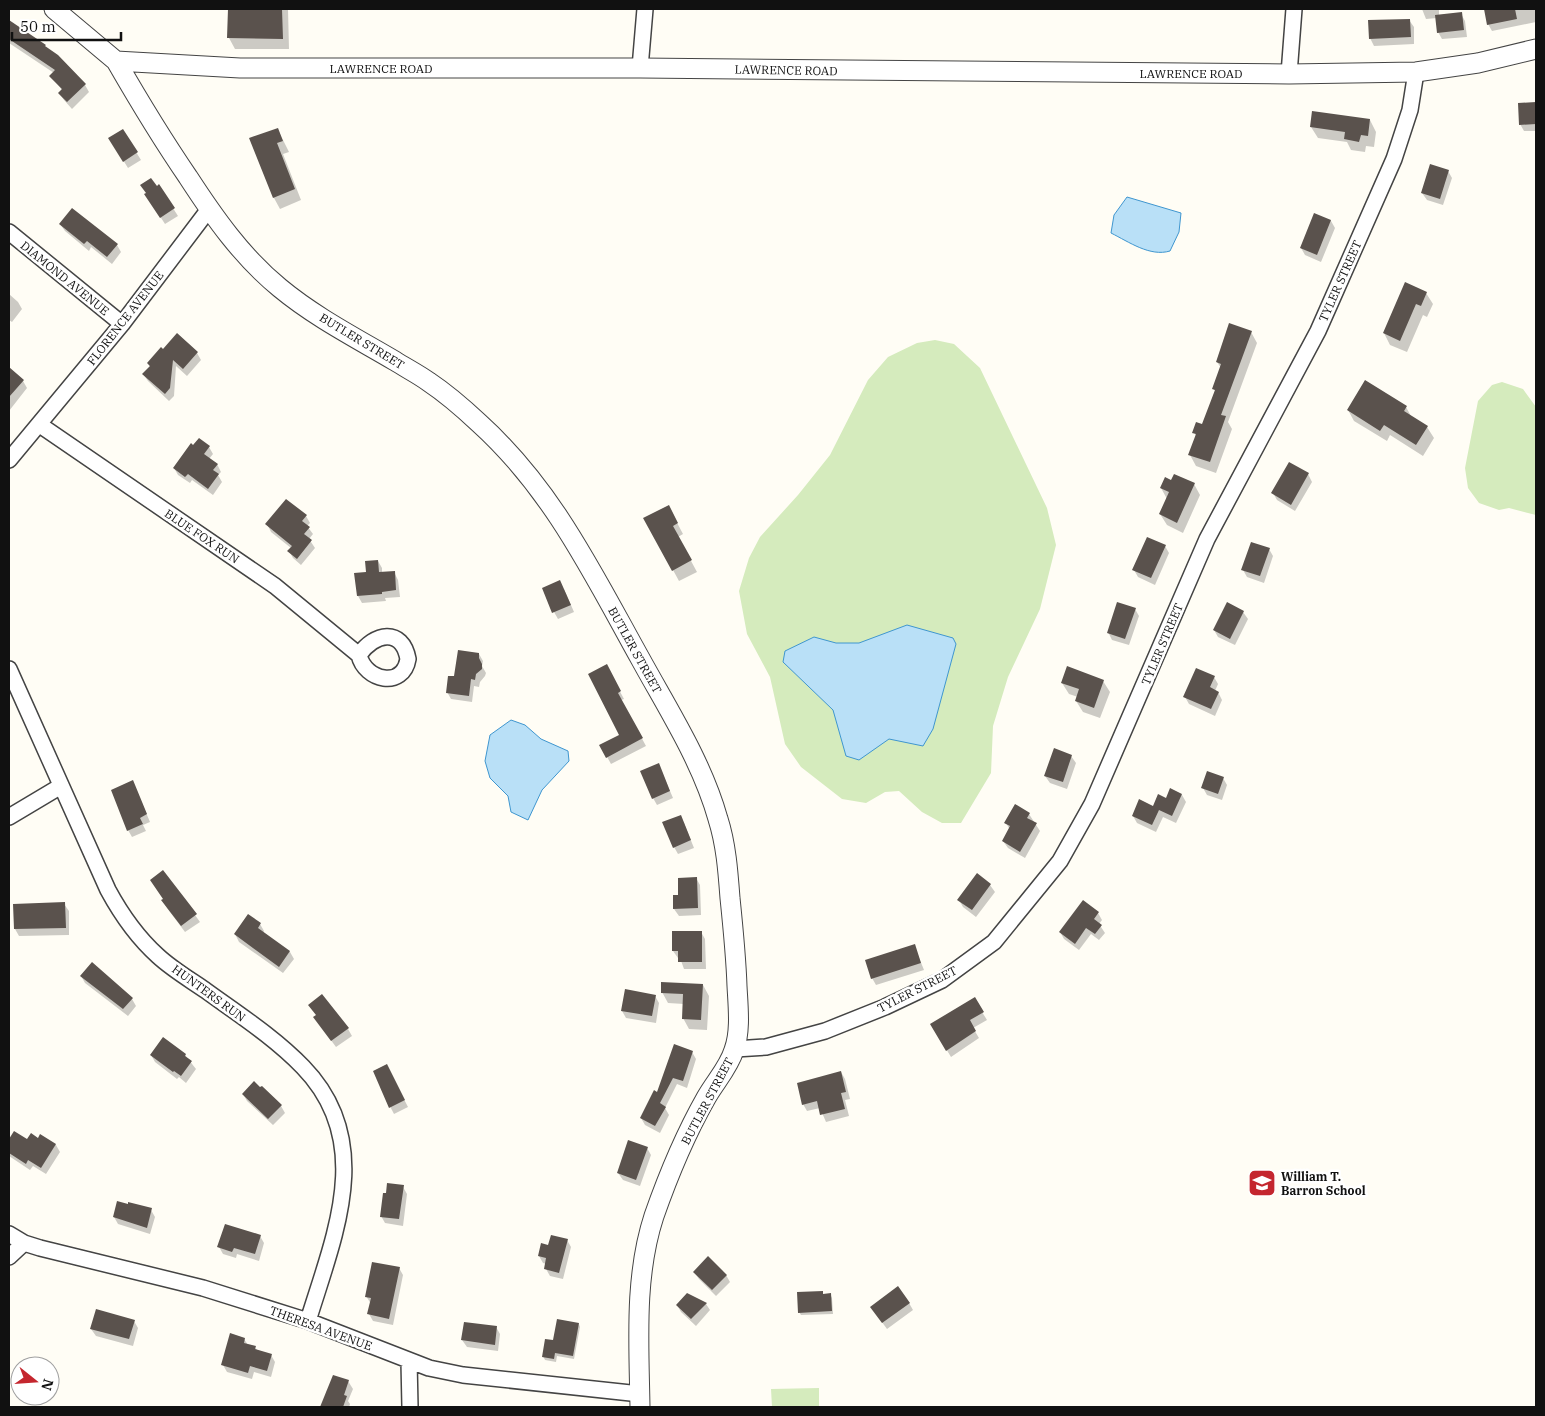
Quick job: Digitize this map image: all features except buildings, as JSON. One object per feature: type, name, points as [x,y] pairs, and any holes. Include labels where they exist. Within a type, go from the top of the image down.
[{"type":"street","points":[[54,9],[116,61]]},
{"type":"street","points":[[640,68],[645,9]]},
{"type":"street","points":[[1289,74],[1294,9]]},
{"type":"street","name":"LAWRENCE ROAD","points":[[116,61],[212,67],[302,69],[640,68],[1289,74],[1416,72],[1478,63],[1536,49]]},
{"type":"street","name":"BUTLER STREET","points":[[116,61],[148,117],[209,209],[257,269],[283,291],[318,316],[427,380],[504,446],[526,472],[547,498],[565,526],[685,740],[710,794],[720,822],[726,851],[737,988],[737,1036],[735,1049],[694,1121],[665,1188],[648,1238],[643,1262],[641,1289],[640,1401]]},
{"type":"street","name":"TYLER STREET","points":[[735,1049],[766,1047],[825,1031],[885,1007],[942,980],[994,942],[1060,861],[1092,804],[1208,539],[1322,322],[1394,160],[1410,110],[1416,72]]},
{"type":"street","name":"FLORENCE AVENUE","points":[[40,425],[122,324],[209,209]]},
{"type":"street","name":"DIAMOND AVENUE","points":[[9,232],[122,324]]},
{"type":"street","points":[[9,460],[40,425]]},
{"type":"street","name":"BLUE FOX RUN","points":[[40,425],[275,586],[359,655]]},
{"type":"street","name":"HUNTERS RUN","points":[[9,669],[108,890],[136,933],[158,957],[266,1034],[292,1056],[315,1081],[333,1110],[342,1142],[345,1177],[337,1225],[308,1321]]},
{"type":"street","points":[[9,817],[61,786]]},
{"type":"street","name":"THERESA AVENUE","points":[[9,1234],[24,1243],[40,1248],[204,1288],[308,1321],[409,1362],[429,1368],[463,1375],[640,1401]]},
{"type":"street","points":[[9,1257],[24,1243]]},
{"type":"street","points":[[409,1362],[410,1407]]},
{"type":"green space","points":[[935,340],[954,344],[980,368],[1047,508],[1056,545],[1040,609],[1008,677],[993,726],[991,773],[961,823],[942,823],[922,812],[899,791],[885,792],[866,803],[842,799],[801,767],[785,744],[770,677],[747,634],[739,591],[749,558],[760,537],[798,495],[830,455],[868,380],[888,357],[917,343]]},
{"type":"green space","points":[[1502,382],[1523,389],[1536,407],[1536,515],[1509,508],[1499,510],[1479,503],[1468,488],[1465,468],[1478,401],[1492,385]]},
{"type":"green space","points":[[819,1388],[819,1407],[772,1407],[771,1389]]},
{"type":"water","points":[[1127,197],[1181,213],[1179,232],[1170,251],[1155,252],[1147,250],[1111,233],[1114,215]]},
{"type":"water","points":[[907,625],[953,638],[956,644],[933,729],[923,746],[889,739],[859,760],[846,756],[833,710],[783,662],[785,651],[814,637],[836,643],[859,643]]},
{"type":"water","points":[[511,720],[525,725],[541,739],[568,751],[569,761],[542,790],[528,820],[511,812],[508,796],[490,778],[485,761],[490,735]]},
{"type":"place","name":"William T. Barron School","points":[[1262,1183]]}]
